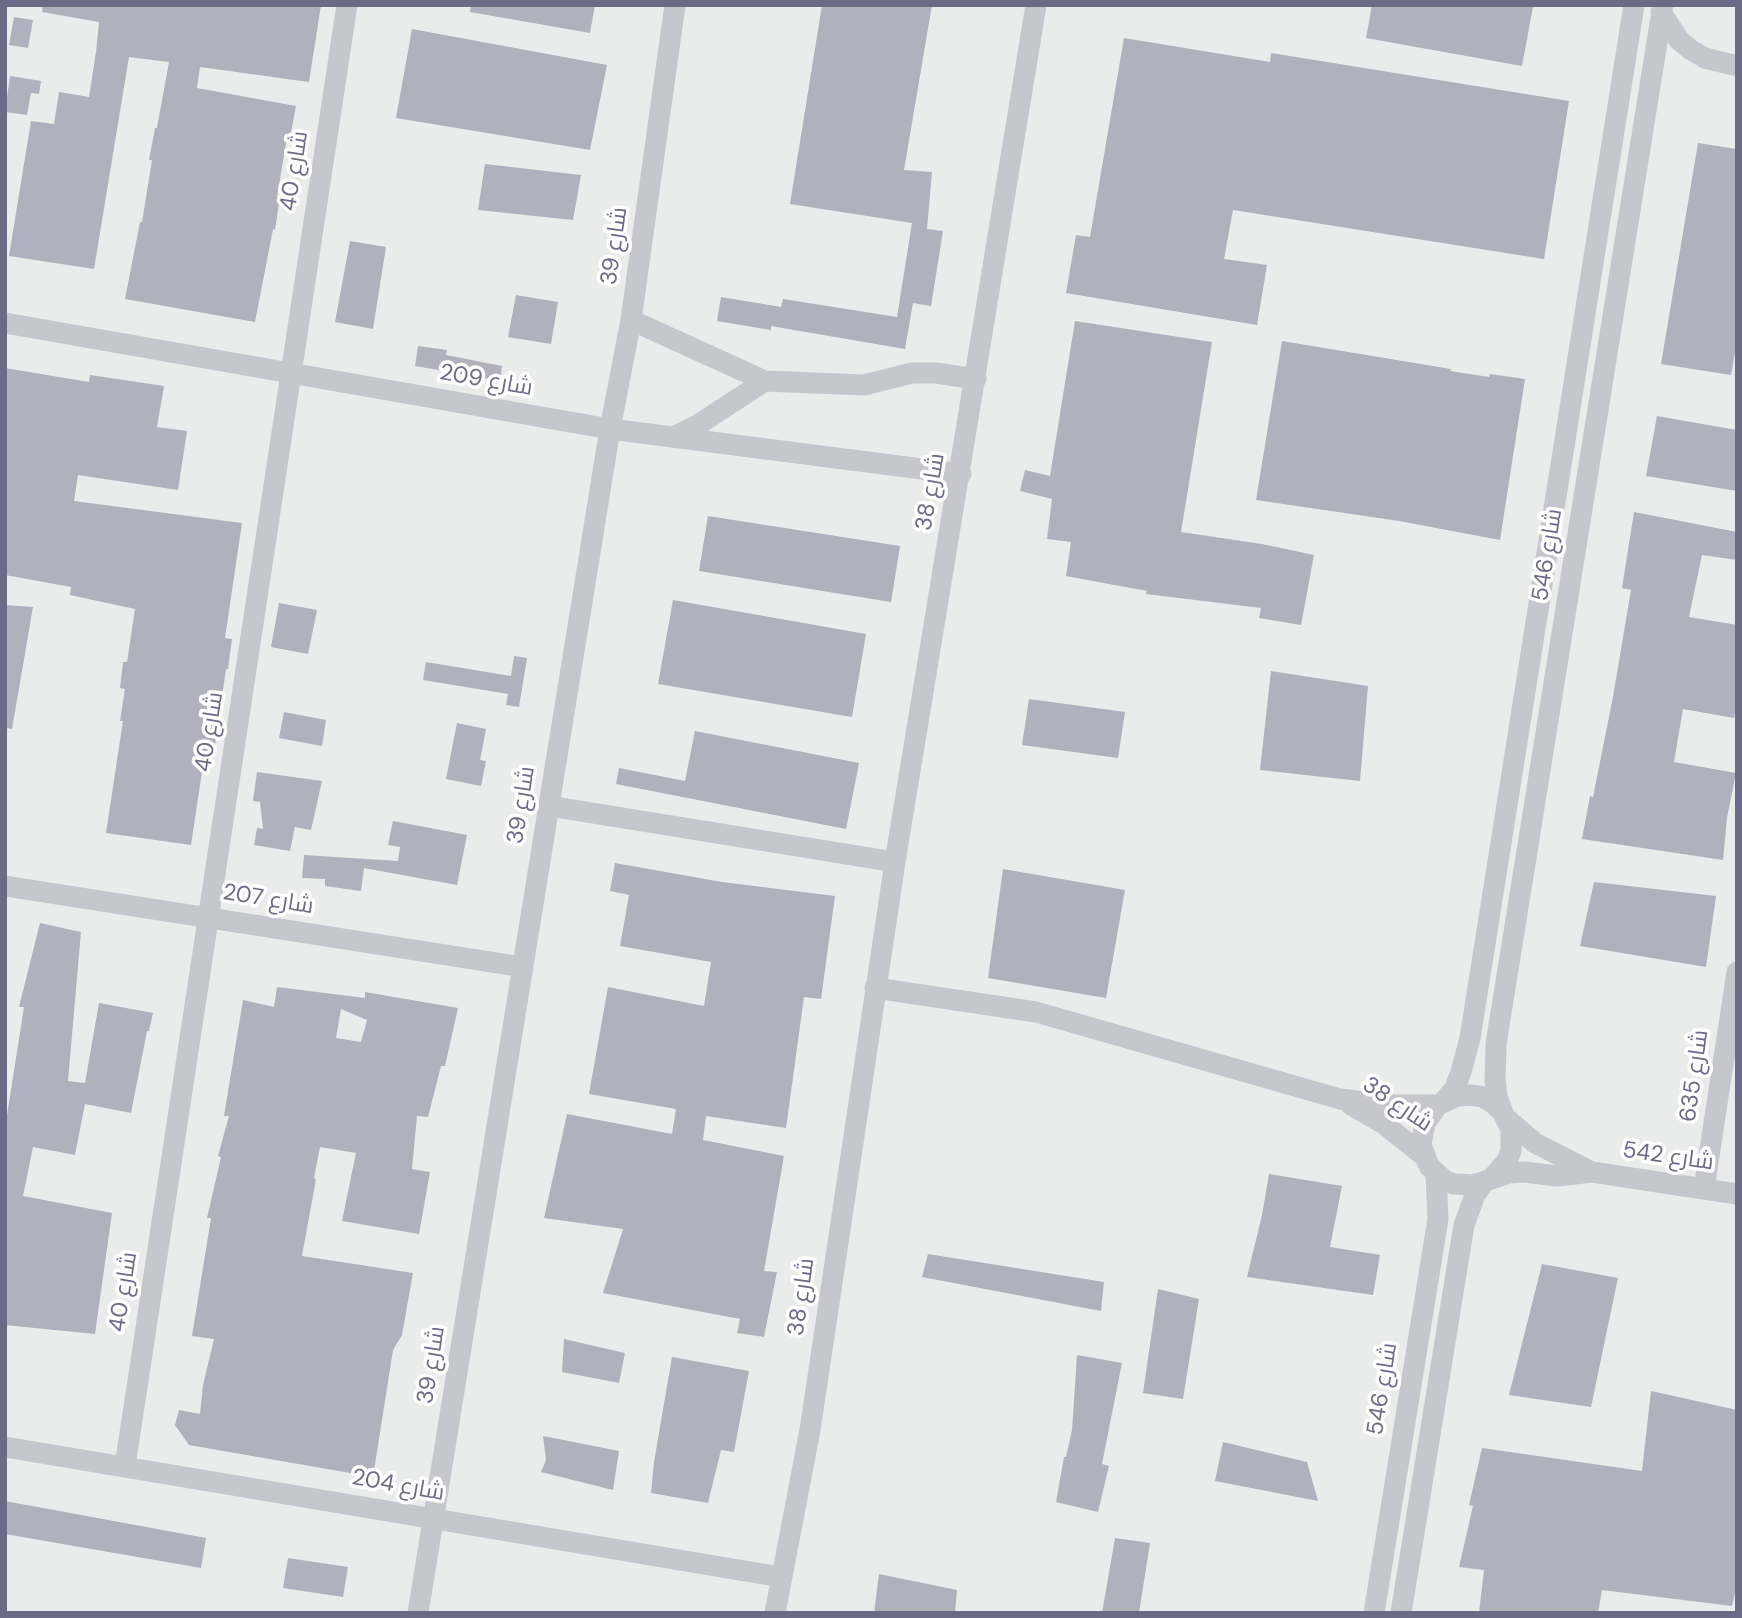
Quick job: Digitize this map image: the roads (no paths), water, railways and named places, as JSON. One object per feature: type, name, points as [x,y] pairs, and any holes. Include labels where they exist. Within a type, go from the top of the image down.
[{"type":"street","name":"شارع 40","points":[[124,1466],[347,5]]},
{"type":"street","name":"شارع 39","points":[[418,1613],[610,429],[631,320],[675,5]]},
{"type":"street","name":"شارع 38","points":[[775,1613],[810,1430],[895,862],[1037,5]]},
{"type":"street","name":"شارع 546","points":[[1441,1103],[1455,1088],[1470,1038],[1634,5]]},
{"type":"street","points":[[1662,9],[1679,40],[1691,50],[1705,58],[1737,66]]},
{"type":"street","name":"شارع 546","points":[[1506,1116],[1497,1097],[1494,1080],[1496,1044],[1662,9]]},
{"type":"street","points":[[631,320],[765,382],[864,385],[912,373],[936,373],[976,379]]},
{"type":"street","name":"شارع 209","points":[[5,323],[610,429],[961,474]]},
{"type":"street","points":[[673,437],[696,426],[765,382]]},
{"type":"street","points":[[549,806],[895,862]]},
{"type":"street","name":"شارع 207","points":[[5,886],[523,967]]},
{"type":"street","name":"شارع 635","points":[[1704,1189],[1737,972]]},
{"type":"street","name":"شارع 38","points":[[875,988],[1036,1013],[1340,1098],[1388,1105],[1441,1103]]},
{"type":"street","points":[[1401,1613],[1464,1225],[1475,1195],[1507,1161],[1511,1151],[1511,1130],[1506,1116],[1494,1104],[1483,1097],[1470,1095],[1457,1096],[1441,1103],[1425,1123],[1422,1133],[1424,1156],[1436,1174],[1454,1184],[1464,1186],[1489,1180]]},
{"type":"street","name":"شارع 38","points":[[1340,1098],[1384,1124],[1424,1156]]},
{"type":"street","name":"شارع 542","points":[[1506,1116],[1535,1143],[1592,1172]]},
{"type":"street","name":"شارع 542","points":[[1489,1180],[1517,1173],[1557,1176],[1592,1172],[1737,1194]]},
{"type":"street","name":"شارع 546","points":[[1374,1613],[1438,1219],[1436,1174]]},
{"type":"street","name":"شارع 204","points":[[5,1447],[781,1577]]}]
